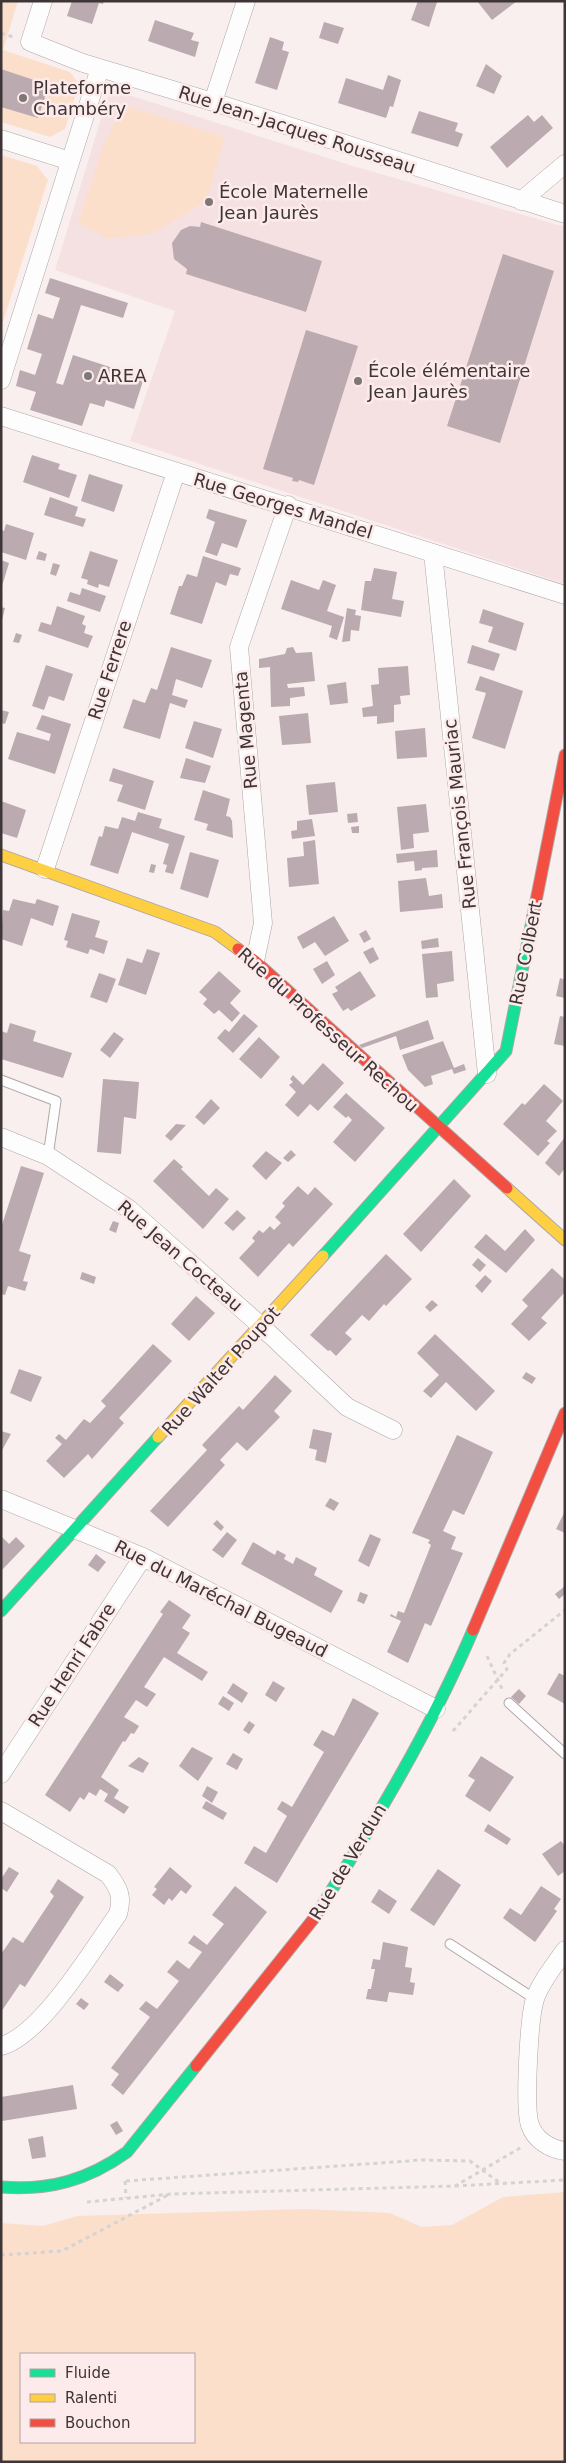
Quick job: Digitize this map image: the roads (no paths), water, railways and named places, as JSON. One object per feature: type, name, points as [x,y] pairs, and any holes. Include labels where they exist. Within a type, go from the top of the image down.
[{"type":"street","name":"Rue Jean-Jacques Rousseau","points":[[43,1],[30,42],[100,68],[565,214]]},
{"type":"street","points":[[213,102],[246,1]]},
{"type":"street","points":[[1,380],[100,68]]},
{"type":"street","points":[[1,139],[70,161]]},
{"type":"street","points":[[521,201],[565,164]]},
{"type":"street","name":"Rue Georges Mandel","points":[[1,416],[176,472],[288,505],[565,595]]},
{"type":"street","name":"Rue Ferrere","points":[[45,869],[176,472]]},
{"type":"street","name":"Rue Magenta","points":[[255,961],[263,923],[239,647],[288,505]]},
{"type":"street","name":"Rue François Mauriac","points":[[433,553],[487,1074]]},
{"type":"street","name":"Rue Colbert","points":[[439,1128],[506,1051],[565,754]]},
{"type":"street","name":"Rue du Professeur Rechou","points":[[1,855],[45,869],[214,932],[255,961],[565,1240]]},
{"type":"street","name":"Rue Walter Poupot","points":[[1,1611],[78,1529],[439,1128]]},
{"type":"street","name":"Rue Jean Cocteau","points":[[1,1137],[48,1156],[129,1209],[261,1326],[347,1407],[394,1430]]},
{"type":"street","name":"Rue de Verdun","points":[[1,2187],[23,2190],[52,2188],[81,2180],[112,2164],[127,2152],[310,1925],[361,1843],[453,1676],[565,1413]]},
{"type":"street","name":"Rue du Maréchal Bugeaud","points":[[1,1500],[143,1556],[436,1709]]},
{"type":"street","name":"Rue Henri Fabre","points":[[1,1774],[143,1556]]},
{"type":"street","points":[[1,1811],[108,1874],[117,1886],[122,1899],[118,1914],[42,2020],[13,2043],[1,2046]]},
{"type":"street","points":[[565,1950],[541,1986],[535,1999],[530,2028],[528,2109],[529,2124],[537,2139],[558,2150],[565,2151]]},
{"type":"lane","points":[[1,1080],[56,1101],[48,1156]]},
{"type":"lane","points":[[509,1703],[565,1754]]},
{"type":"lane","points":[[450,1944],[535,1999]]},
{"type":"place","name":"Plateforme Chambéry","points":[[23,98]]},
{"type":"place","name":"École Maternelle Jean Jaurès","points":[[209,202]]},
{"type":"place","name":"AREA","points":[[88,376]]},
{"type":"place","name":"École élémentaire Jean Jaurès","points":[[358,381]]}]
